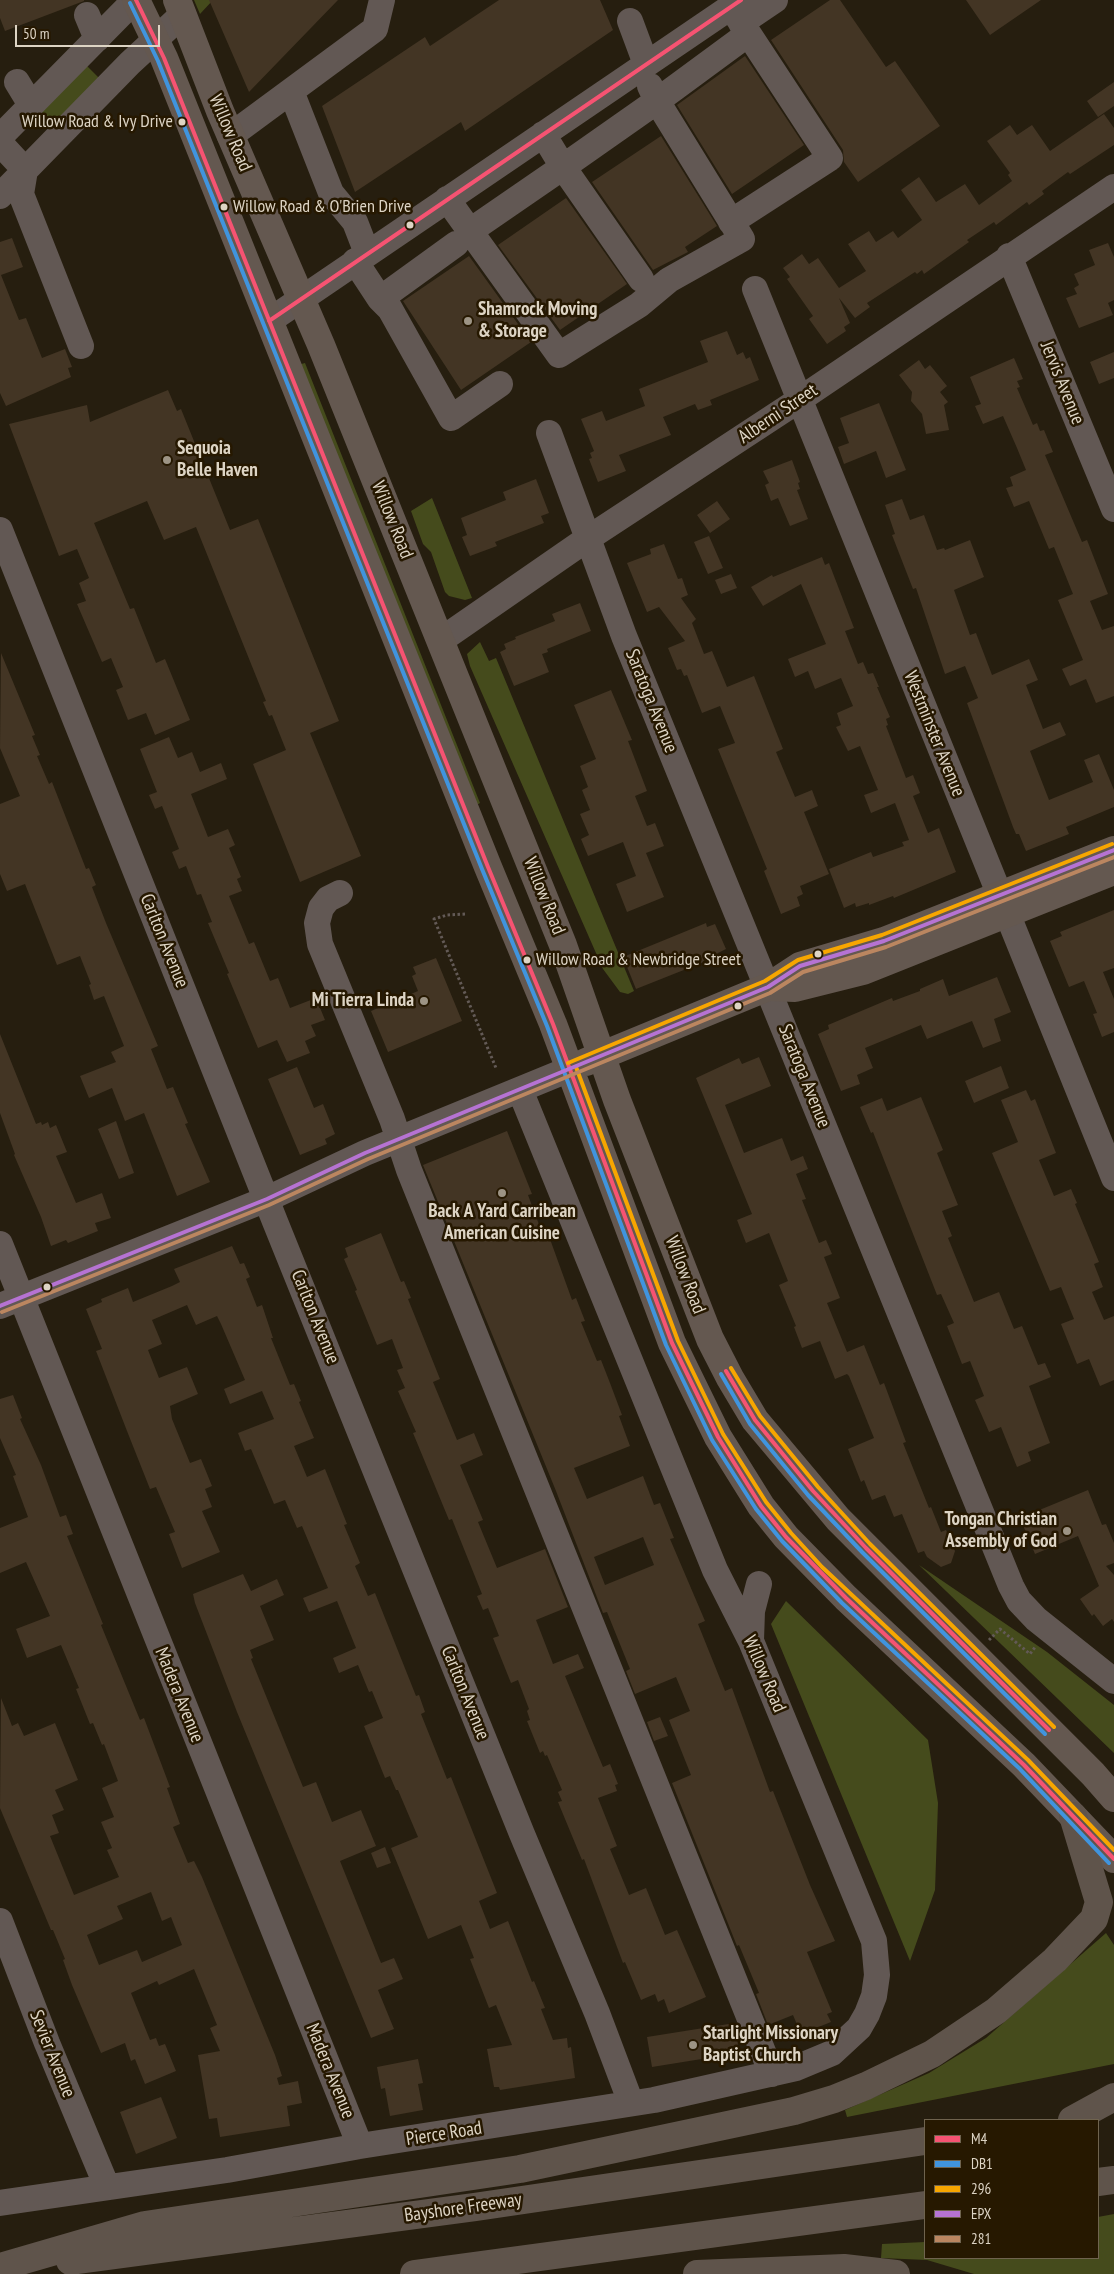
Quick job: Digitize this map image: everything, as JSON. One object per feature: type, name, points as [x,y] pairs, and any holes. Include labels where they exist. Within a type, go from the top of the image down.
[{"type":"highway","points":[[0,2269],[145,2226],[485,2175],[794,2111],[834,2099],[882,2080],[932,2054],[996,2011],[1054,1960],[1094,1919],[1099,1902],[1073,1816]]},
{"type":"highway","points":[[1074,2119],[1114,2097]]},
{"type":"highway","points":[[1079,2119],[1114,2114]]},
{"type":"highway","name":"Bayshore Freeway","points":[[0,2269],[475,2207],[924,2141]]},
{"type":"highway","points":[[1099,2182],[1114,2180]]},
{"type":"highway","points":[[414,2274],[924,2205]]},
{"type":"highway","points":[[697,2274],[844,2268],[896,2274]]},
{"type":"main road","name":"Willow Road","points":[[135,0],[156,39],[570,1069],[672,1343],[697,1398],[742,1478],[786,1537],[818,1571],[1017,1758],[1114,1859]]},
{"type":"main road","name":"Willow Road","points":[[180,7],[230,136],[300,298],[441,640],[563,945],[603,1055],[617,1100],[710,1339],[755,1420],[838,1519],[1093,1774],[1114,1798]]},
{"type":"main road","points":[[1003,905],[1114,850]]},
{"type":"main road","points":[[570,1069],[768,987],[800,966],[1114,871]]},
{"type":"street","points":[[0,137],[135,0]]},
{"type":"street","points":[[230,136],[375,29],[382,0]]},
{"type":"street","points":[[269,321],[300,298],[644,66],[740,16],[776,0]]},
{"type":"street","points":[[0,196],[156,39],[180,7]]},
{"type":"street","points":[[86,15],[97,39]]},
{"type":"street","points":[[380,299],[657,101],[740,16]]},
{"type":"street","points":[[731,222],[830,158],[740,16]]},
{"type":"street","points":[[447,199],[463,238],[559,355],[639,305],[669,280],[742,239],[657,101],[630,21]]},
{"type":"street","points":[[17,82],[31,105]]},
{"type":"street","points":[[291,91],[331,193],[355,222],[361,257],[380,299],[390,309],[451,418],[500,384]]},
{"type":"street","points":[[542,134],[642,280]]},
{"type":"street","points":[[0,143],[25,170]]},
{"type":"street","points":[[25,170],[21,194],[81,346]]},
{"type":"street","name":"Alberni Street","points":[[441,640],[1114,187]]},
{"type":"street","name":"Jervis Avenue","points":[[1009,256],[1114,509]]},
{"type":"street","name":"Westminster Avenue","points":[[755,289],[1114,1178]]},
{"type":"street","name":"Saratoga Avenue","points":[[549,434],[624,636],[1011,1586],[1019,1600],[1036,1619],[1114,1681]]},
{"type":"street","name":"Carlton Avenue","points":[[0,530],[511,1806],[597,2012],[631,2103]]},
{"type":"street","points":[[340,893],[328,899],[321,908],[317,923],[320,944],[392,1119],[398,1140],[555,1538],[772,2074]]},
{"type":"street","points":[[11,1302],[267,1199],[398,1140],[570,1069]]},
{"type":"street","name":"Willow Road","points":[[520,1090],[715,1570],[751,1641],[874,1941],[877,1975],[874,1996],[867,2014]]},
{"type":"street","name":"Madera Avenue","points":[[0,1244],[11,1302],[360,2146]]},
{"type":"street","points":[[751,1641],[752,1611],[759,1584]]},
{"type":"street","name":"Sevier Avenue","points":[[0,1921],[50,2051],[107,2187]]},
{"type":"street","name":"Pierce Road","points":[[0,2203],[227,2170],[360,2146],[654,2100],[796,2068],[832,2053],[858,2028],[867,2014]]},
{"type":"path","points":[[465,914],[447,915],[434,919],[496,1068]]},
{"type":"path","points":[[989,1640],[1000,1629],[1030,1654],[1038,1643]]},
{"type":"green space","points":[[194,0],[213,0],[200,14]]},
{"type":"green space","points":[[85,64],[101,80],[50,131],[34,117]]},
{"type":"green space","points":[[305,363],[480,803],[475,806],[294,366]]},
{"type":"green space","points":[[432,498],[472,598],[465,600],[449,596],[445,592],[431,552],[423,544],[411,511]]},
{"type":"green space","points":[[480,642],[489,661],[496,658],[634,991],[628,994],[620,992],[603,969],[470,666],[467,654]]},
{"type":"green space","points":[[919,1565],[1047,1652],[1114,1705],[1114,1753]]},
{"type":"green space","points":[[786,1601],[928,1740],[938,1803],[935,1890],[910,1961],[771,1624]]},
{"type":"green space","points":[[1106,1933],[1114,1945],[1114,2064],[847,2117],[845,2110],[929,2073],[986,2038]]},
{"type":"green space","points":[[1114,2214],[1114,2274],[974,2274],[927,2260],[881,2258],[882,2244],[924,2242],[924,2259],[1099,2259],[1099,2217]]},
{"type":"building","points":[[0,0],[84,1],[5,31],[0,18]]},
{"type":"building","points":[[209,0],[338,0],[249,92]]},
{"type":"building","points":[[499,0],[600,0],[613,30],[465,131],[461,122],[355,192],[322,106],[425,37],[430,46]]},
{"type":"building","points":[[830,0],[840,0],[886,67],[895,61],[940,126],[858,182],[844,162],[843,150],[771,40]]},
{"type":"building","points":[[966,0],[1041,0],[990,35]]},
{"type":"building","points":[[745,56],[804,145],[732,194],[677,105]]},
{"type":"building","points":[[1114,82],[1114,106],[1098,117],[1087,101]]},
{"type":"building","points":[[1104,114],[1114,128],[1114,145],[1070,174],[1068,172],[1042,191],[1044,194],[1029,205],[1027,202],[996,225],[994,222],[967,240],[969,242],[924,274],[922,270],[917,274],[915,272],[867,303],[870,307],[855,318],[839,298],[850,323],[844,327],[846,331],[827,344],[809,319],[813,316],[787,279],[790,277],[783,268],[802,254],[809,264],[818,258],[839,288],[866,271],[848,244],[869,231],[876,242],[893,231],[898,238],[922,220],[901,190],[919,177],[936,202],[965,184],[979,205],[1012,181],[1008,175],[1010,173],[987,141],[1010,125],[1017,135],[1032,125],[1050,151]]},
{"type":"building","points":[[661,136],[717,226],[685,247],[688,252],[653,270],[592,182]]},
{"type":"building","points":[[566,198],[627,284],[560,330],[498,245]]},
{"type":"building","points":[[12,238],[23,267],[1,275],[19,320],[26,318],[42,358],[65,349],[72,367],[68,368],[71,377],[6,406],[0,393],[0,242]]},
{"type":"building","points":[[1108,243],[1114,257],[1114,300],[1108,303],[1113,315],[1079,328],[1066,298],[1077,294],[1074,288],[1079,285],[1074,274],[1095,265],[1089,250]]},
{"type":"building","name":"Shamrock Moving & Storage","points":[[469,256],[531,342],[461,390],[403,301]]},
{"type":"building","points":[[727,331],[737,355],[743,352],[746,359],[750,357],[759,380],[710,400],[712,405],[698,410],[695,404],[663,417],[671,435],[619,455],[626,471],[598,482],[589,459],[592,458],[590,453],[594,451],[581,419],[602,411],[606,421],[645,406],[639,389],[708,362],[700,341]]},
{"type":"building","points":[[1114,352],[1114,378],[1099,384],[1090,362]]},
{"type":"building","points":[[1014,358],[1023,379],[1017,381],[1020,387],[1017,388],[1033,425],[1037,423],[1040,431],[1044,430],[1053,452],[1045,455],[1082,542],[1087,540],[1108,594],[1090,601],[1102,630],[1114,626],[1114,696],[1096,703],[1086,679],[1070,686],[1062,669],[1083,660],[1058,600],[1073,594],[1054,547],[1049,549],[1029,501],[1014,507],[1006,488],[1013,486],[1010,477],[1026,470],[1003,416],[983,424],[975,406],[981,404],[970,377]]},
{"type":"building","points":[[919,360],[925,369],[930,365],[947,386],[940,392],[948,402],[944,405],[949,430],[926,434],[922,414],[911,401],[912,392],[899,375]]},
{"type":"building","points":[[168,390],[177,411],[181,409],[230,530],[258,519],[339,721],[310,733],[361,856],[300,882],[253,764],[286,750],[272,715],[269,716],[263,702],[266,701],[196,527],[164,540],[147,501],[94,523],[130,609],[134,608],[156,663],[165,659],[190,720],[155,735],[146,713],[128,720],[116,690],[123,687],[111,658],[102,662],[77,604],[86,601],[79,583],[89,578],[77,549],[59,556],[9,424],[87,405],[90,422]]},
{"type":"building","points":[[879,403],[906,470],[886,478],[876,451],[844,464],[838,447],[849,443],[840,418]]},
{"type":"building","points":[[792,460],[800,482],[798,483],[800,489],[797,490],[808,519],[790,526],[778,498],[771,501],[765,485],[769,483],[763,471]]},
{"type":"building","points":[[536,479],[549,513],[541,516],[544,523],[495,542],[497,546],[470,556],[462,537],[467,535],[461,518],[506,500],[503,492]]},
{"type":"building","points":[[902,499],[910,520],[924,515],[937,550],[944,548],[945,550],[970,540],[984,577],[954,590],[970,635],[976,633],[992,675],[1029,659],[1038,680],[1026,685],[1043,729],[1060,722],[1066,735],[1030,751],[1049,800],[1093,782],[1084,760],[1099,754],[1114,790],[1114,807],[1066,827],[1069,834],[1026,851],[1019,834],[1016,834],[967,703],[978,698],[965,666],[945,674],[916,588],[913,589],[892,535],[895,534],[885,505]]},
{"type":"building","points":[[717,501],[730,519],[710,533],[697,515]]},
{"type":"building","points":[[709,536],[723,568],[708,574],[694,542]]},
{"type":"building","points":[[664,544],[678,579],[682,578],[688,595],[681,598],[696,619],[692,623],[704,654],[712,651],[727,687],[754,676],[783,749],[776,752],[795,797],[812,790],[818,806],[804,812],[829,874],[800,886],[803,894],[797,897],[800,906],[781,914],[764,871],[767,869],[718,749],[735,743],[720,706],[702,713],[687,675],[684,676],[681,669],[677,670],[668,648],[685,641],[659,607],[647,612],[627,563],[651,554],[650,549]]},
{"type":"building","points":[[822,557],[825,565],[829,563],[854,628],[845,631],[858,664],[863,662],[868,674],[873,673],[890,717],[886,719],[888,725],[886,726],[906,778],[913,775],[920,793],[913,796],[928,833],[939,828],[956,872],[894,898],[893,896],[869,905],[869,903],[856,907],[855,903],[844,908],[829,869],[871,852],[873,857],[904,846],[902,842],[909,840],[895,803],[871,813],[864,795],[878,790],[860,746],[848,751],[836,727],[841,725],[837,713],[853,706],[841,678],[815,689],[808,671],[795,677],[788,659],[826,644],[801,584],[763,606],[751,587],[772,575],[773,577]]},
{"type":"building","points":[[731,574],[737,588],[721,594],[715,580]]},
{"type":"building","points":[[580,603],[591,631],[547,649],[548,652],[542,654],[549,672],[514,686],[500,652],[506,649],[504,644],[516,639],[515,637],[555,621],[552,614]]},
{"type":"building","points":[[1,653],[35,735],[32,736],[40,755],[37,756],[49,784],[52,782],[86,869],[89,868],[96,885],[92,887],[158,1046],[151,1049],[167,1089],[173,1087],[188,1123],[185,1124],[210,1182],[177,1196],[144,1113],[125,1121],[112,1088],[89,1098],[80,1076],[116,1062],[111,1052],[124,1046],[104,996],[94,1000],[89,985],[91,984],[80,956],[57,965],[25,884],[7,891],[0,874],[0,804],[20,796],[0,748]]},
{"type":"building","points":[[611,690],[632,740],[628,741],[647,791],[635,796],[647,826],[655,823],[664,846],[646,853],[664,897],[627,912],[616,884],[636,876],[623,842],[588,856],[581,839],[589,835],[580,814],[590,810],[582,790],[588,787],[580,766],[596,759],[574,705]]},
{"type":"building","points":[[169,737],[178,758],[192,752],[200,772],[221,763],[227,779],[191,794],[208,837],[228,829],[235,845],[229,848],[241,877],[237,879],[242,891],[229,896],[249,944],[254,942],[270,981],[278,978],[290,1008],[316,998],[325,1020],[311,1025],[316,1036],[305,1041],[310,1053],[287,1062],[277,1040],[258,1048],[208,923],[212,922],[201,894],[197,895],[186,866],[179,869],[172,852],[179,849],[162,806],[155,809],[149,795],[157,792],[140,749]]},
{"type":"building","points":[[1114,910],[1114,968],[1103,972],[1114,999],[1114,1032],[1102,1037],[1093,1014],[1097,1013],[1084,981],[1069,987],[1050,941],[1062,936],[1060,932]]},
{"type":"building","points":[[706,923],[707,927],[715,924],[726,949],[718,953],[719,956],[636,989],[623,957]]},
{"type":"building","name":"Mi Tierra Linda","points":[[436,958],[462,1021],[388,1052],[371,1011],[418,991],[412,976],[416,974],[413,967]]},
{"type":"building","points":[[997,977],[1011,1012],[994,1019],[1001,1041],[983,1048],[972,1021],[927,1039],[921,1025],[865,1048],[873,1068],[857,1075],[860,1084],[841,1091],[818,1034],[829,1029],[828,1025],[892,998],[893,1001],[920,991],[920,989],[943,979],[949,996]]},
{"type":"building","points":[[0,1034],[36,1124],[41,1122],[42,1125],[48,1122],[50,1128],[56,1125],[67,1152],[56,1156],[76,1203],[102,1193],[111,1218],[95,1223],[98,1231],[68,1243],[66,1240],[51,1246],[41,1217],[14,1155],[0,1113]]},
{"type":"building","points":[[759,1057],[771,1086],[725,1105],[744,1153],[782,1138],[791,1161],[803,1156],[808,1169],[796,1174],[806,1199],[802,1200],[819,1243],[826,1240],[832,1254],[824,1257],[840,1298],[827,1303],[847,1352],[864,1345],[880,1385],[884,1383],[906,1442],[903,1443],[929,1508],[931,1507],[941,1532],[946,1530],[955,1551],[951,1563],[941,1567],[927,1557],[924,1551],[918,1553],[902,1514],[894,1517],[885,1495],[872,1500],[864,1480],[861,1482],[848,1449],[874,1438],[849,1376],[847,1374],[835,1379],[820,1341],[802,1348],[794,1327],[796,1326],[779,1285],[788,1281],[769,1233],[746,1243],[737,1220],[752,1214],[696,1078],[739,1058],[742,1064]]},
{"type":"building","points":[[1001,1066],[1009,1088],[974,1103],[965,1081]]},
{"type":"building","points":[[297,1067],[314,1108],[323,1104],[335,1134],[325,1139],[327,1144],[300,1155],[268,1079]]},
{"type":"building","points":[[1026,1090],[1031,1101],[1035,1099],[1056,1153],[1039,1160],[1054,1196],[1071,1189],[1077,1203],[1075,1204],[1099,1262],[1094,1264],[1103,1287],[1092,1292],[1104,1320],[1114,1316],[1114,1380],[1100,1386],[1089,1359],[1077,1364],[1061,1324],[1074,1319],[1061,1287],[1050,1291],[992,1153],[1018,1142],[1001,1100]]},
{"type":"building","points":[[921,1097],[943,1150],[937,1153],[958,1205],[942,1211],[952,1236],[948,1238],[974,1302],[999,1292],[1014,1329],[1022,1326],[1038,1365],[1045,1363],[1051,1377],[1029,1386],[1050,1443],[1028,1452],[1031,1461],[1017,1467],[1001,1427],[989,1432],[975,1400],[984,1396],[970,1361],[962,1364],[947,1326],[954,1323],[941,1294],[937,1295],[873,1132],[871,1133],[860,1107],[882,1098],[887,1111]]},
{"type":"building","points":[[116,1121],[134,1173],[119,1179],[98,1129]]},
{"type":"building","points":[[507,1131],[532,1194],[528,1195],[541,1230],[546,1228],[572,1300],[576,1298],[585,1321],[581,1322],[597,1361],[601,1360],[622,1415],[619,1416],[630,1446],[574,1468],[587,1499],[643,1476],[654,1505],[660,1503],[674,1538],[670,1539],[705,1621],[698,1624],[725,1691],[732,1688],[770,1792],[773,1791],[810,1885],[835,1941],[807,1952],[832,2012],[827,2014],[831,2022],[801,2034],[793,2015],[768,2025],[756,1994],[759,1993],[739,1945],[737,1946],[672,1783],[691,1775],[669,1720],[690,1711],[676,1677],[635,1694],[626,1671],[630,1669],[607,1612],[603,1613],[556,1491],[423,1165]],"holes":[[[643,1537],[654,1565],[605,1585],[594,1557]]]},
{"type":"building","points":[[381,1233],[401,1282],[404,1281],[411,1298],[408,1299],[440,1379],[433,1382],[457,1440],[474,1433],[483,1455],[460,1465],[483,1520],[478,1522],[497,1568],[545,1549],[568,1607],[536,1620],[553,1664],[578,1654],[584,1668],[565,1676],[603,1767],[610,1764],[618,1784],[615,1785],[617,1791],[598,1798],[617,1846],[610,1849],[629,1895],[646,1888],[665,1935],[677,1930],[706,1997],[669,2013],[664,1999],[658,2002],[655,1994],[641,2000],[625,1962],[623,1963],[584,1859],[582,1860],[558,1802],[562,1801],[558,1792],[562,1790],[547,1755],[545,1756],[543,1751],[540,1753],[527,1721],[530,1720],[527,1711],[529,1709],[518,1680],[511,1683],[493,1638],[499,1636],[488,1608],[483,1610],[477,1596],[482,1594],[452,1519],[449,1520],[413,1433],[416,1432],[398,1391],[405,1388],[397,1370],[403,1368],[392,1339],[377,1345],[355,1291],[357,1290],[344,1259],[348,1257],[345,1248]]},
{"type":"building","points":[[232,1246],[240,1264],[244,1263],[250,1277],[246,1279],[257,1307],[262,1305],[273,1338],[271,1338],[290,1385],[294,1384],[301,1401],[299,1402],[314,1438],[294,1446],[307,1477],[325,1469],[347,1524],[344,1525],[360,1563],[355,1566],[368,1596],[375,1593],[416,1696],[419,1695],[425,1712],[421,1714],[447,1779],[451,1777],[497,1893],[479,1901],[490,1929],[508,1921],[532,1982],[534,1981],[545,2008],[541,2009],[553,2040],[567,2038],[568,2048],[571,2047],[575,2078],[500,2090],[499,2087],[494,2087],[487,2049],[512,2045],[496,2005],[489,2008],[470,1959],[474,1958],[461,1925],[428,1939],[391,1848],[418,1837],[398,1790],[396,1790],[390,1776],[385,1778],[364,1726],[383,1718],[372,1691],[369,1692],[358,1665],[339,1673],[333,1658],[356,1648],[337,1601],[309,1612],[303,1598],[328,1588],[302,1526],[297,1528],[285,1500],[274,1504],[251,1449],[245,1451],[238,1433],[274,1419],[262,1391],[230,1404],[224,1389],[245,1380],[221,1324],[217,1316],[196,1325],[187,1305],[152,1320],[162,1344],[148,1350],[159,1378],[187,1367],[198,1394],[170,1406],[172,1419],[190,1463],[201,1459],[212,1486],[205,1489],[212,1507],[202,1511],[220,1552],[182,1568],[169,1534],[175,1532],[156,1487],[150,1489],[96,1351],[102,1349],[86,1309],[102,1302],[101,1299],[128,1288],[133,1302],[172,1286],[180,1282],[174,1269]]},
{"type":"building","points":[[13,1395],[22,1418],[20,1419],[41,1465],[60,1517],[66,1515],[73,1534],[67,1536],[103,1624],[101,1625],[140,1720],[144,1718],[170,1787],[167,1788],[180,1824],[173,1827],[188,1863],[194,1861],[202,1877],[275,2055],[282,2076],[277,2078],[279,2085],[298,2081],[302,2103],[287,2106],[290,2126],[220,2137],[217,2118],[209,2119],[198,2055],[220,2051],[210,2028],[217,2025],[194,1969],[159,1985],[157,1981],[131,1993],[150,2040],[156,2038],[159,2046],[165,2044],[176,2071],[145,2084],[135,2059],[131,2061],[125,2043],[101,2053],[72,1985],[63,1960],[65,1959],[0,1808],[1,1698],[12,1726],[18,1723],[24,1736],[55,1723],[78,1780],[55,1790],[64,1810],[52,1815],[59,1833],[50,1836],[74,1895],[119,1877],[107,1850],[112,1848],[101,1822],[114,1817],[102,1788],[118,1781],[104,1744],[102,1745],[93,1723],[90,1724],[76,1689],[79,1688],[61,1645],[27,1658],[16,1629],[50,1616],[26,1562],[0,1573],[0,1528],[28,1517],[13,1476],[16,1475],[0,1438],[0,1399]],"holes":[[[151,1892],[162,1921],[171,1917],[182,1945],[142,1962],[137,1950],[99,1965],[87,1935],[123,1919],[117,1906]]]},
{"type":"building","name":"Tongan Christian Assembly of God","points":[[1088,1490],[1102,1525],[1106,1524],[1114,1543],[1114,1563],[1106,1566],[1114,1575],[1114,1622],[1112,1619],[1103,1626],[1094,1614],[1092,1616],[1080,1599],[1099,1586],[1078,1536],[1035,1554],[1020,1518]]},
{"type":"building","points":[[243,1574],[251,1591],[277,1579],[284,1595],[260,1606],[274,1640],[250,1650],[253,1658],[251,1659],[303,1787],[316,1782],[332,1822],[361,1810],[376,1846],[340,1861],[381,1963],[394,1958],[403,1979],[378,1990],[394,2029],[371,2038],[237,1712],[195,1603],[193,1594]]},
{"type":"building","points":[[660,1717],[668,1736],[654,1741],[647,1722]]},
{"type":"building","points":[[385,1847],[391,1863],[377,1868],[371,1853]]},
{"type":"building","name":"Starlight Missionary Baptist Church","points":[[735,2023],[739,2053],[652,2067],[647,2037]]},
{"type":"building","points":[[418,2059],[423,2083],[418,2084],[423,2110],[390,2116],[385,2088],[381,2089],[377,2067]]},
{"type":"building","points":[[161,2097],[177,2138],[136,2154],[120,2112]]},
{"type":"transit line","name":"M4","points":[[136,0],[164,58],[488,867],[553,1024],[672,1343],[718,1437],[761,1506],[786,1537],[846,1598],[1024,1765],[1114,1859]]},
{"type":"transit line","name":"M4","points":[[269,321],[741,0]]},
{"type":"transit line","name":"DB1","points":[[130,3],[158,61],[482,869],[547,1026],[666,1345],[712,1440],[756,1509],[782,1541],[842,1603],[1020,1769],[1109,1863]]},
{"type":"transit line","name":"296","points":[[568,1063],[765,981],[798,960],[882,935],[1112,844]]},
{"type":"transit line","name":"EPX","points":[[0,1306],[267,1199],[365,1153],[768,987],[800,966],[884,941],[1114,850]]},
{"type":"transit line","name":"281","points":[[2,1312],[269,1205],[368,1159],[770,993],[803,972],[886,947],[1114,857]]},
{"type":"transit line","name":"296","points":[[576,1067],[678,1341],[723,1434],[766,1502],[822,1567],[1028,1760],[1114,1850]]},
{"type":"transit line","name":"296","points":[[731,1368],[760,1416],[818,1487],[870,1544],[1054,1727]]},
{"type":"transit line","name":"M4","points":[[726,1371],[755,1420],[813,1491],[866,1548],[1049,1730]]},
{"type":"transit line","name":"DB1","points":[[721,1374],[750,1424],[808,1495],[862,1552],[1045,1734]]},
{"type":"place","name":"Willow Road & Ivy Drive","points":[[182,122]]},
{"type":"place","name":"Willow Road & O'Brien Drive","points":[[224,207]]},
{"type":"place","name":"Shamrock Moving & Storage","points":[[468,321]]},
{"type":"place","name":"Sequoia Belle Haven","points":[[167,460]]},
{"type":"place","name":"Willow Road & Newbridge Street","points":[[527,960]]},
{"type":"place","name":"Mi Tierra Linda","points":[[424,1001]]},
{"type":"place","name":"Back A Yard Carribean American Cuisine","points":[[502,1193]]},
{"type":"place","name":"Tongan Christian Assembly of God","points":[[1067,1531]]},
{"type":"place","name":"Starlight Missionary Baptist Church","points":[[693,2045]]}]
